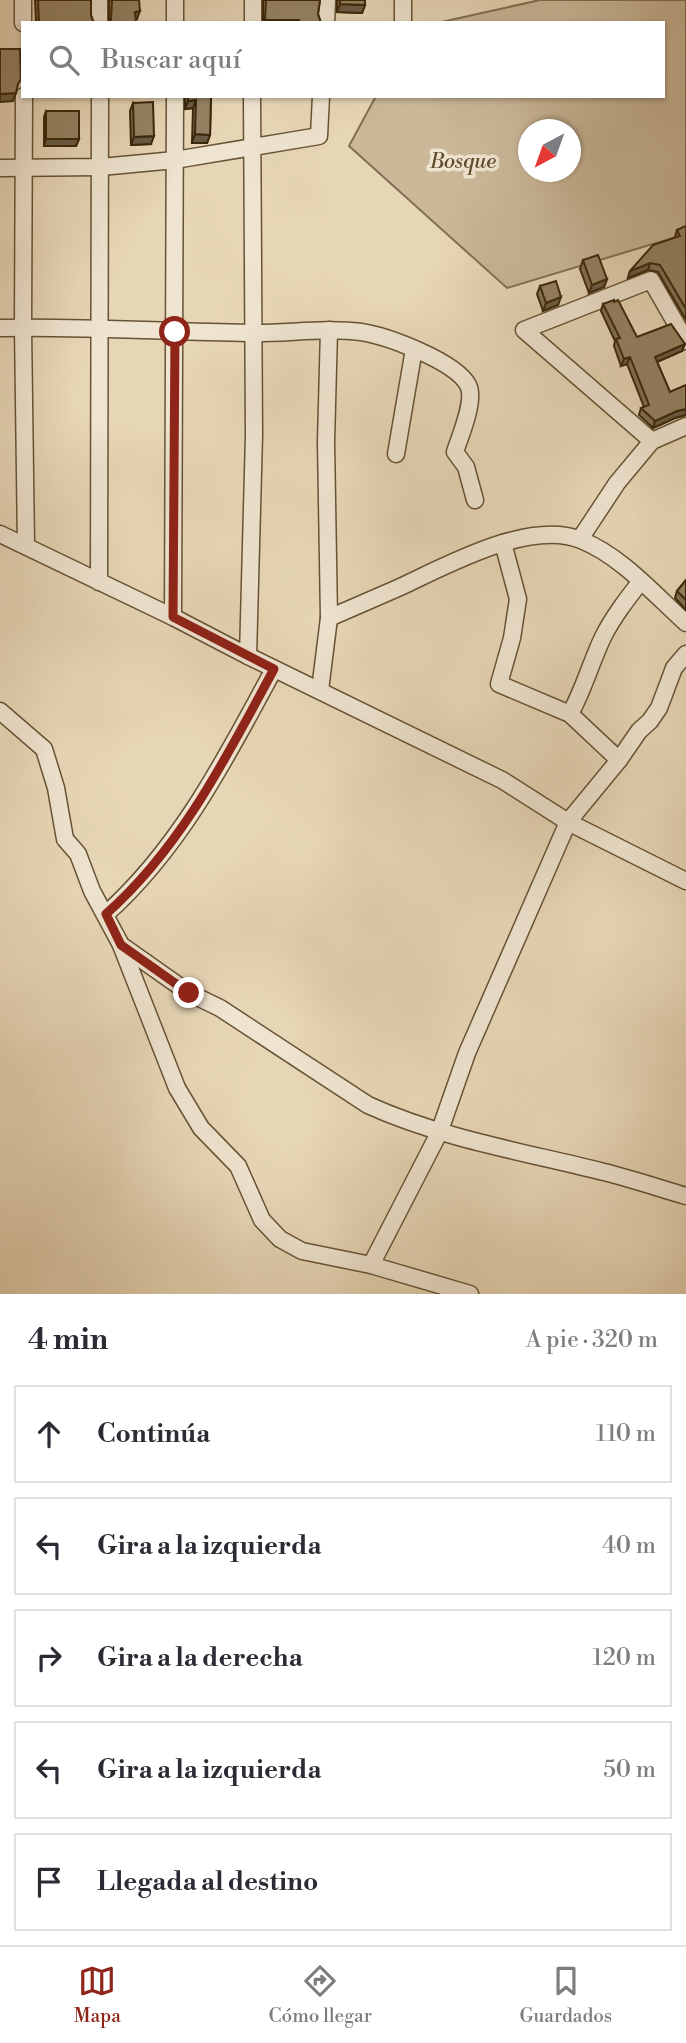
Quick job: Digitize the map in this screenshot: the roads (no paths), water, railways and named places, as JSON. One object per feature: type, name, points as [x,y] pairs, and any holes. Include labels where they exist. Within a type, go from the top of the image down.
[{"type":"street","points":[[23,0],[23,21]]},
{"type":"street","points":[[99,0],[99,21]]},
{"type":"street","points":[[175,0],[175,21]]},
{"type":"street","points":[[253,0],[253,21]]},
{"type":"street","points":[[326,21],[327,0]]},
{"type":"street","points":[[402,0],[403,21]]},
{"type":"street","points":[[24,98],[26,546]]},
{"type":"street","points":[[99,582],[100,98]]},
{"type":"street","points":[[173,617],[175,98]]},
{"type":"street","points":[[248,656],[254,435],[252,98]]},
{"type":"street","points":[[0,168],[101,167],[175,160],[319,136],[321,98]]},
{"type":"street","points":[[652,441],[524,330],[651,280],[686,341]]},
{"type":"street","points":[[0,328],[99,327],[254,333],[329,330],[390,338],[453,369],[469,386],[470,404],[455,452],[466,467],[475,500]]},
{"type":"street","points":[[320,690],[329,618],[326,442],[329,330]]},
{"type":"street","points":[[396,454],[414,349]]},
{"type":"street","points":[[580,539],[622,475],[652,441],[686,426]]},
{"type":"street","points":[[329,618],[450,562],[503,543],[557,533],[580,539],[602,551],[641,581],[686,623]]},
{"type":"street","points":[[0,534],[502,780],[568,822],[686,881]]},
{"type":"street","points":[[503,543],[518,599],[512,638],[499,684],[570,714],[619,760]]},
{"type":"street","points":[[570,714],[582,693],[615,615],[641,581]]},
{"type":"street","points":[[371,1265],[439,1133],[467,1053],[568,822],[619,760],[639,730],[650,721],[659,708],[674,668],[686,654]]},
{"type":"street","points":[[106,914],[139,883],[163,855],[227,757],[274,669]]},
{"type":"street","points":[[0,711],[44,749],[57,788],[65,839],[78,854],[92,891],[121,945],[177,1088],[201,1128],[238,1166],[261,1220],[280,1239],[302,1251],[371,1265],[470,1294]]},
{"type":"street","points":[[121,945],[189,993],[220,1008],[368,1105],[439,1133],[607,1172],[686,1196]]},
{"type":"park label","name":"Bosque","points":[[463,161]]}]
